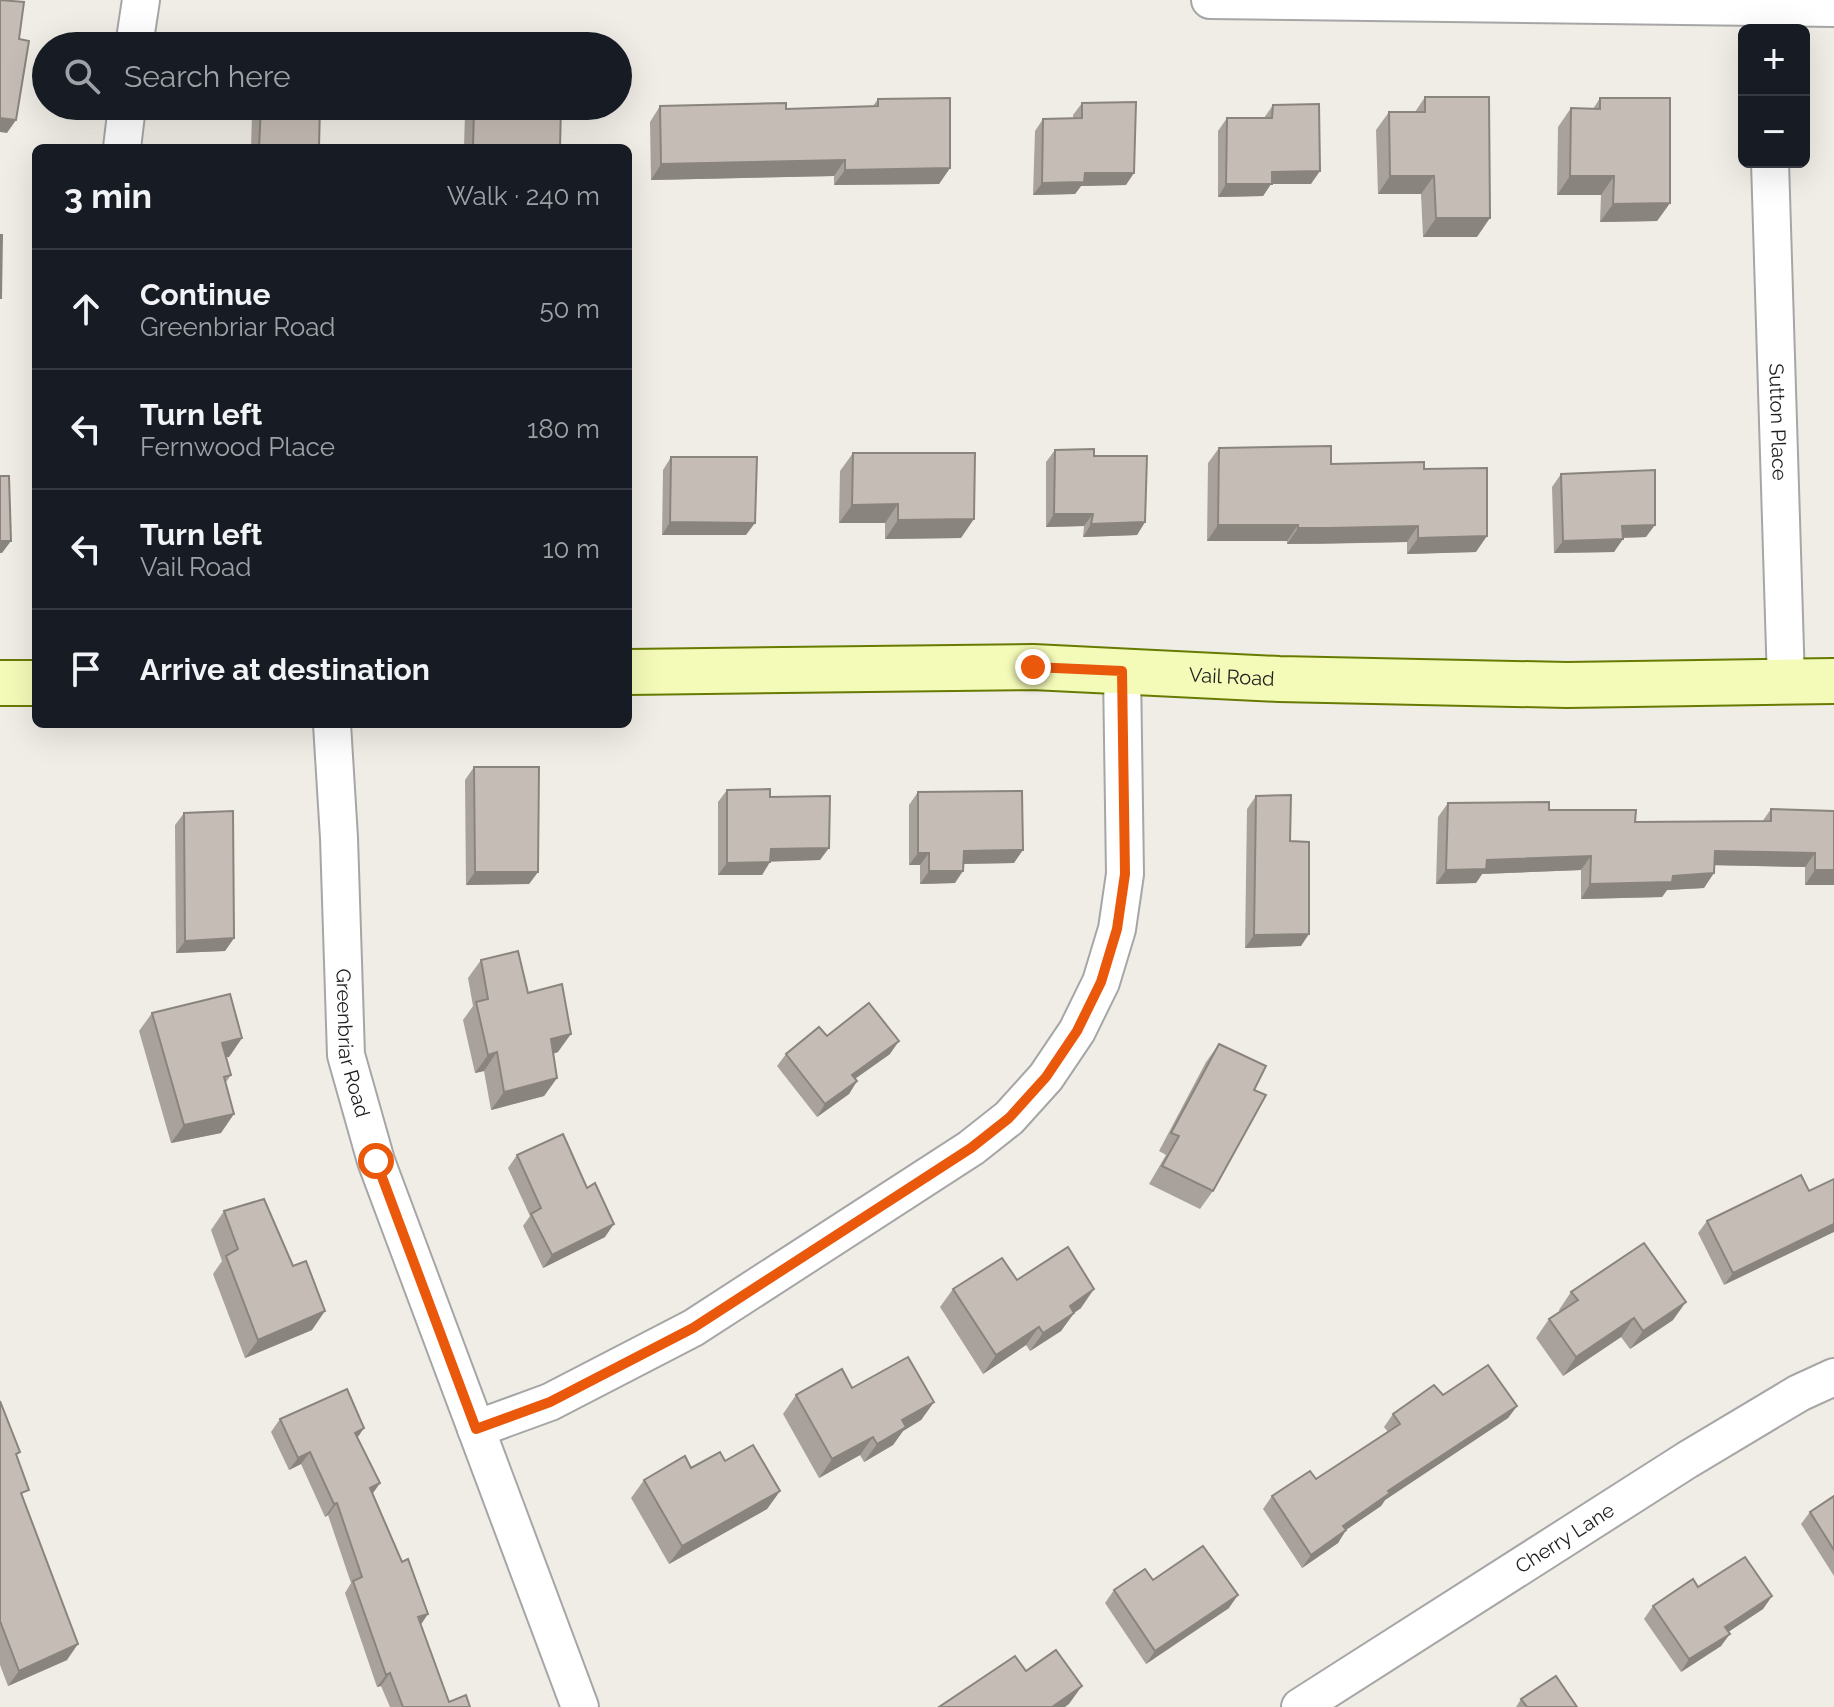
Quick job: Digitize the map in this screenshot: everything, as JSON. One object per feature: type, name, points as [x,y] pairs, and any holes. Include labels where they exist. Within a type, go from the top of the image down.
[{"type":"street","points":[[136,32],[141,0]]},
{"type":"street","points":[[1210,0],[1765,18],[1834,8]]},
{"type":"street","points":[[122,144],[125,120]]},
{"type":"street","name":"Sutton Place","points":[[1770,168],[1786,682]]},
{"type":"street","name":"Vail Road","points":[[632,672],[1033,667],[1279,679],[1567,685],[1834,681]]},
{"type":"street","points":[[476,1429],[550,1402],[693,1328],[971,1148],[1009,1118],[1046,1077],[1077,1031],[1101,982],[1117,929],[1125,874],[1122,671]]},
{"type":"street","points":[[0,683],[32,683]]},
{"type":"street","name":"Greenbriar Road","points":[[332,728],[346,1055],[376,1161],[580,1707]]},
{"type":"street","name":"Cherry Lane","points":[[1300,1707],[1687,1460],[1799,1393],[1834,1377]]},
{"type":"building","points":[[0,0],[24,2],[19,39],[29,41],[16,120],[0,118]]},
{"type":"building","points":[[1425,97],[1489,97],[1490,218],[1436,218],[1434,176],[1390,176],[1389,112],[1425,112]]},
{"type":"building","points":[[950,98],[950,168],[845,170],[845,160],[661,164],[660,106],[786,103],[786,109],[878,106],[878,99]]},
{"type":"building","points":[[1600,98],[1670,98],[1670,203],[1613,204],[1614,176],[1570,176],[1571,108],[1600,109]]},
{"type":"building","points":[[1136,102],[1134,173],[1085,173],[1084,182],[1042,183],[1043,119],[1082,118],[1082,103]]},
{"type":"building","points":[[1319,104],[1320,171],[1272,172],[1272,184],[1226,184],[1227,118],[1272,118],[1273,105]]},
{"type":"building","points":[[260,120],[320,120],[319,144],[259,144]]},
{"type":"building","points":[[474,120],[561,120],[560,144],[473,144]]},
{"type":"building","points":[[2,235],[1,298],[0,298]]},
{"type":"building","points":[[1331,446],[1331,464],[1424,462],[1424,469],[1487,468],[1487,536],[1418,538],[1418,526],[1298,528],[1298,525],[1218,525],[1219,448]]},
{"type":"building","points":[[1094,449],[1094,456],[1147,456],[1145,522],[1091,524],[1093,514],[1054,514],[1055,450]]},
{"type":"building","points":[[853,453],[975,453],[974,519],[898,520],[898,504],[852,505]]},
{"type":"building","points":[[671,457],[757,457],[755,523],[670,522]]},
{"type":"building","points":[[1655,470],[1655,525],[1622,526],[1623,539],[1563,541],[1561,474]]},
{"type":"building","points":[[0,476],[9,476],[11,541],[0,541]]},
{"type":"building","points":[[474,767],[539,767],[538,872],[475,872]]},
{"type":"building","points":[[770,789],[770,797],[830,796],[829,848],[771,849],[770,862],[727,863],[727,790]]},
{"type":"building","points":[[1022,791],[1023,850],[964,851],[963,871],[929,871],[929,853],[918,853],[918,792]]},
{"type":"building","points":[[1291,795],[1290,841],[1309,842],[1309,934],[1254,935],[1256,796]]},
{"type":"building","points":[[1549,802],[1549,810],[1636,810],[1635,822],[1771,821],[1771,809],[1834,811],[1834,870],[1815,870],[1815,853],[1715,851],[1714,873],[1673,876],[1672,882],[1590,884],[1591,856],[1487,860],[1486,869],[1446,870],[1448,803]]},
{"type":"building","points":[[233,811],[234,938],[185,941],[184,813]]},
{"type":"building","points":[[518,951],[528,993],[562,984],[571,1034],[551,1039],[557,1078],[504,1092],[497,1052],[488,1055],[476,1002],[488,999],[481,960]]},
{"type":"building","points":[[230,994],[242,1038],[222,1043],[231,1075],[224,1077],[234,1114],[184,1125],[152,1013]]},
{"type":"building","points":[[869,1003],[899,1041],[852,1075],[857,1081],[825,1104],[786,1054],[819,1027],[827,1036]]},
{"type":"building","points":[[1219,1044],[1266,1066],[1254,1090],[1266,1095],[1213,1191],[1162,1166],[1179,1136],[1171,1133]]},
{"type":"building","points":[[563,1134],[587,1188],[595,1183],[614,1224],[552,1255],[531,1214],[541,1208],[517,1155]]},
{"type":"building","points":[[1801,1175],[1809,1191],[1834,1179],[1834,1224],[1733,1273],[1707,1221]]},
{"type":"building","points":[[264,1199],[293,1266],[306,1261],[325,1311],[258,1340],[226,1256],[238,1249],[224,1211]]},
{"type":"building","points":[[1644,1243],[1686,1302],[1643,1331],[1634,1318],[1576,1357],[1549,1319],[1578,1300],[1571,1292]]},
{"type":"building","points":[[1068,1247],[1094,1289],[1070,1306],[1074,1313],[1043,1333],[1039,1327],[996,1355],[953,1289],[1002,1258],[1017,1280]]},
{"type":"building","points":[[908,1357],[934,1402],[902,1420],[906,1427],[877,1444],[873,1437],[832,1459],[796,1395],[842,1369],[852,1388]]},
{"type":"building","points":[[1488,1365],[1517,1406],[1388,1491],[1390,1493],[1343,1526],[1346,1530],[1311,1555],[1272,1496],[1310,1471],[1316,1479],[1400,1424],[1393,1414],[1434,1385],[1443,1395]]},
{"type":"building","points":[[347,1389],[364,1428],[355,1433],[380,1483],[370,1488],[402,1562],[408,1559],[428,1614],[418,1617],[449,1702],[466,1695],[470,1707],[403,1707],[390,1673],[386,1675],[353,1581],[362,1577],[337,1503],[334,1504],[310,1452],[298,1458],[280,1419]]},
{"type":"building","points":[[0,1401],[20,1452],[16,1454],[29,1490],[21,1493],[78,1644],[19,1671],[0,1621]]},
{"type":"building","points":[[753,1445],[780,1491],[682,1546],[644,1480],[685,1456],[691,1468],[720,1452],[725,1461]]},
{"type":"building","points":[[1834,1496],[1834,1550],[1810,1512]]},
{"type":"building","points":[[1203,1546],[1238,1595],[1155,1651],[1114,1590],[1145,1569],[1153,1580]]},
{"type":"building","points":[[1745,1557],[1772,1596],[1725,1627],[1730,1634],[1689,1659],[1653,1606],[1693,1579],[1698,1587]]},
{"type":"building","points":[[1056,1650],[1082,1686],[1052,1707],[939,1707],[1015,1656],[1026,1671]]},
{"type":"building","points":[[1556,1676],[1577,1707],[1527,1707],[1521,1699]]},
{"type":"route","points":[[376,1161],[476,1429],[550,1402],[693,1328],[971,1148],[1009,1118],[1046,1077],[1077,1031],[1101,982],[1117,929],[1125,874],[1122,671],[1033,667]]}]
